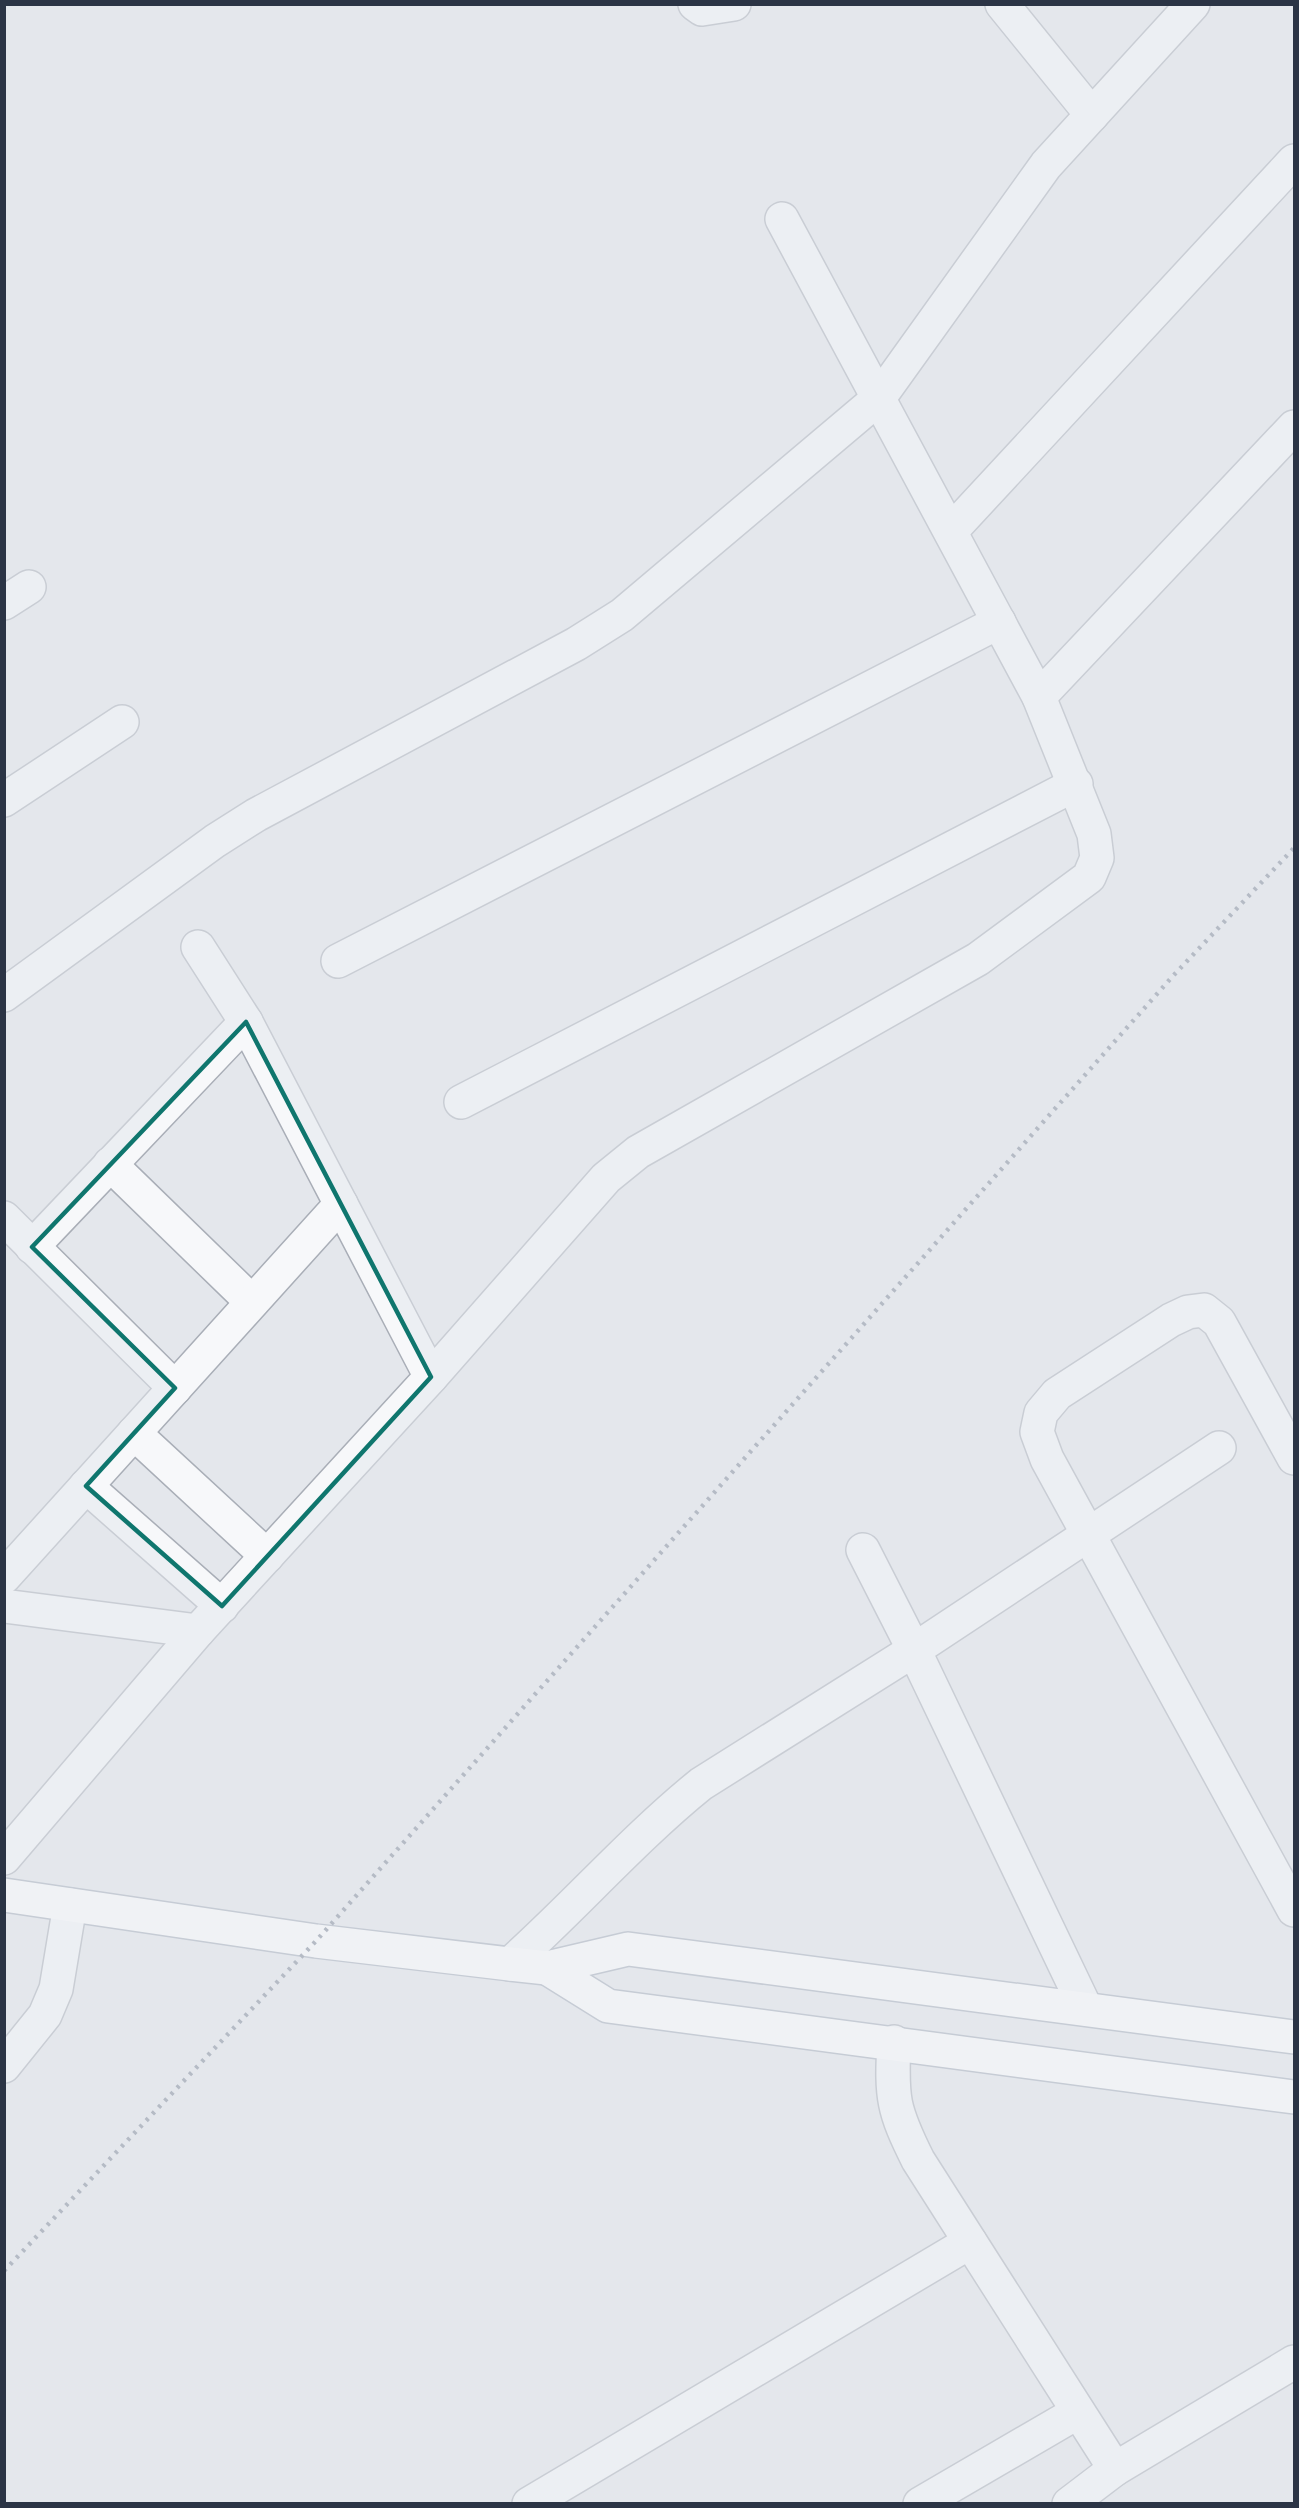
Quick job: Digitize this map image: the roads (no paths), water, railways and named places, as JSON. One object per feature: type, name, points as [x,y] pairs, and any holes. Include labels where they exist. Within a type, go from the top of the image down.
[{"type":"main road","points":[[4,1895],[432,1956],[547,1968],[628,1949],[1294,2037]]},
{"type":"main road","points":[[547,1968],[608,2006],[894,2042],[1294,2097]]},
{"type":"street","points":[[695,4],[702,9],[734,4]]},
{"type":"street","points":[[1002,4],[1092,115]]},
{"type":"street","points":[[5,994],[215,841],[256,815],[576,644],[622,615],[879,398],[1046,165],[1193,4]]},
{"type":"street","points":[[951,531],[1294,161]]},
{"type":"street","points":[[4,1858],[198,1631],[431,1377],[606,1178],[638,1152],[978,959],[1089,877],[1097,858],[1094,834],[1076,784],[1039,697],[783,219]]},
{"type":"street","points":[[1039,697],[1294,427]]},
{"type":"street","points":[[338,961],[999,622]]},
{"type":"street","points":[[4,800],[122,722]]},
{"type":"street","points":[[461,1102],[1076,784]]},
{"type":"street","points":[[198,947],[246,1022],[431,1377]]},
{"type":"street","points":[[32,1247],[246,1022]]},
{"type":"street","points":[[110,1164],[252,1302]]},
{"type":"street","points":[[4,1576],[341,1204]]},
{"type":"street","points":[[4,1218],[175,1388]]},
{"type":"street","points":[[1294,1458],[1219,1322],[1204,1310],[1188,1312],[1171,1320],[1057,1394],[1041,1413],[1037,1432],[1047,1459],[1294,1910]]},
{"type":"street","points":[[134,1433],[267,1556]]},
{"type":"street","points":[[510,1964],[563,1917],[670,1810],[701,1784],[914,1650],[1219,1448]]},
{"type":"street","points":[[86,1486],[222,1606]]},
{"type":"street","points":[[863,1550],[914,1650],[1086,2009]]},
{"type":"street","points":[[4,1606],[198,1631]]},
{"type":"street","points":[[4,2066],[45,2015],[52,1998],[70,1905]]},
{"type":"street","points":[[894,2042],[891,2089],[898,2120],[918,2160],[1115,2469]]},
{"type":"street","points":[[529,2504],[970,2242]]},
{"type":"street","points":[[1068,2504],[1115,2469],[1294,2362]]},
{"type":"street","points":[[920,2504],[1078,2412]]},
{"type":"railway","points":[[4,2271],[316,1941],[1172,977],[1294,848]]}]
